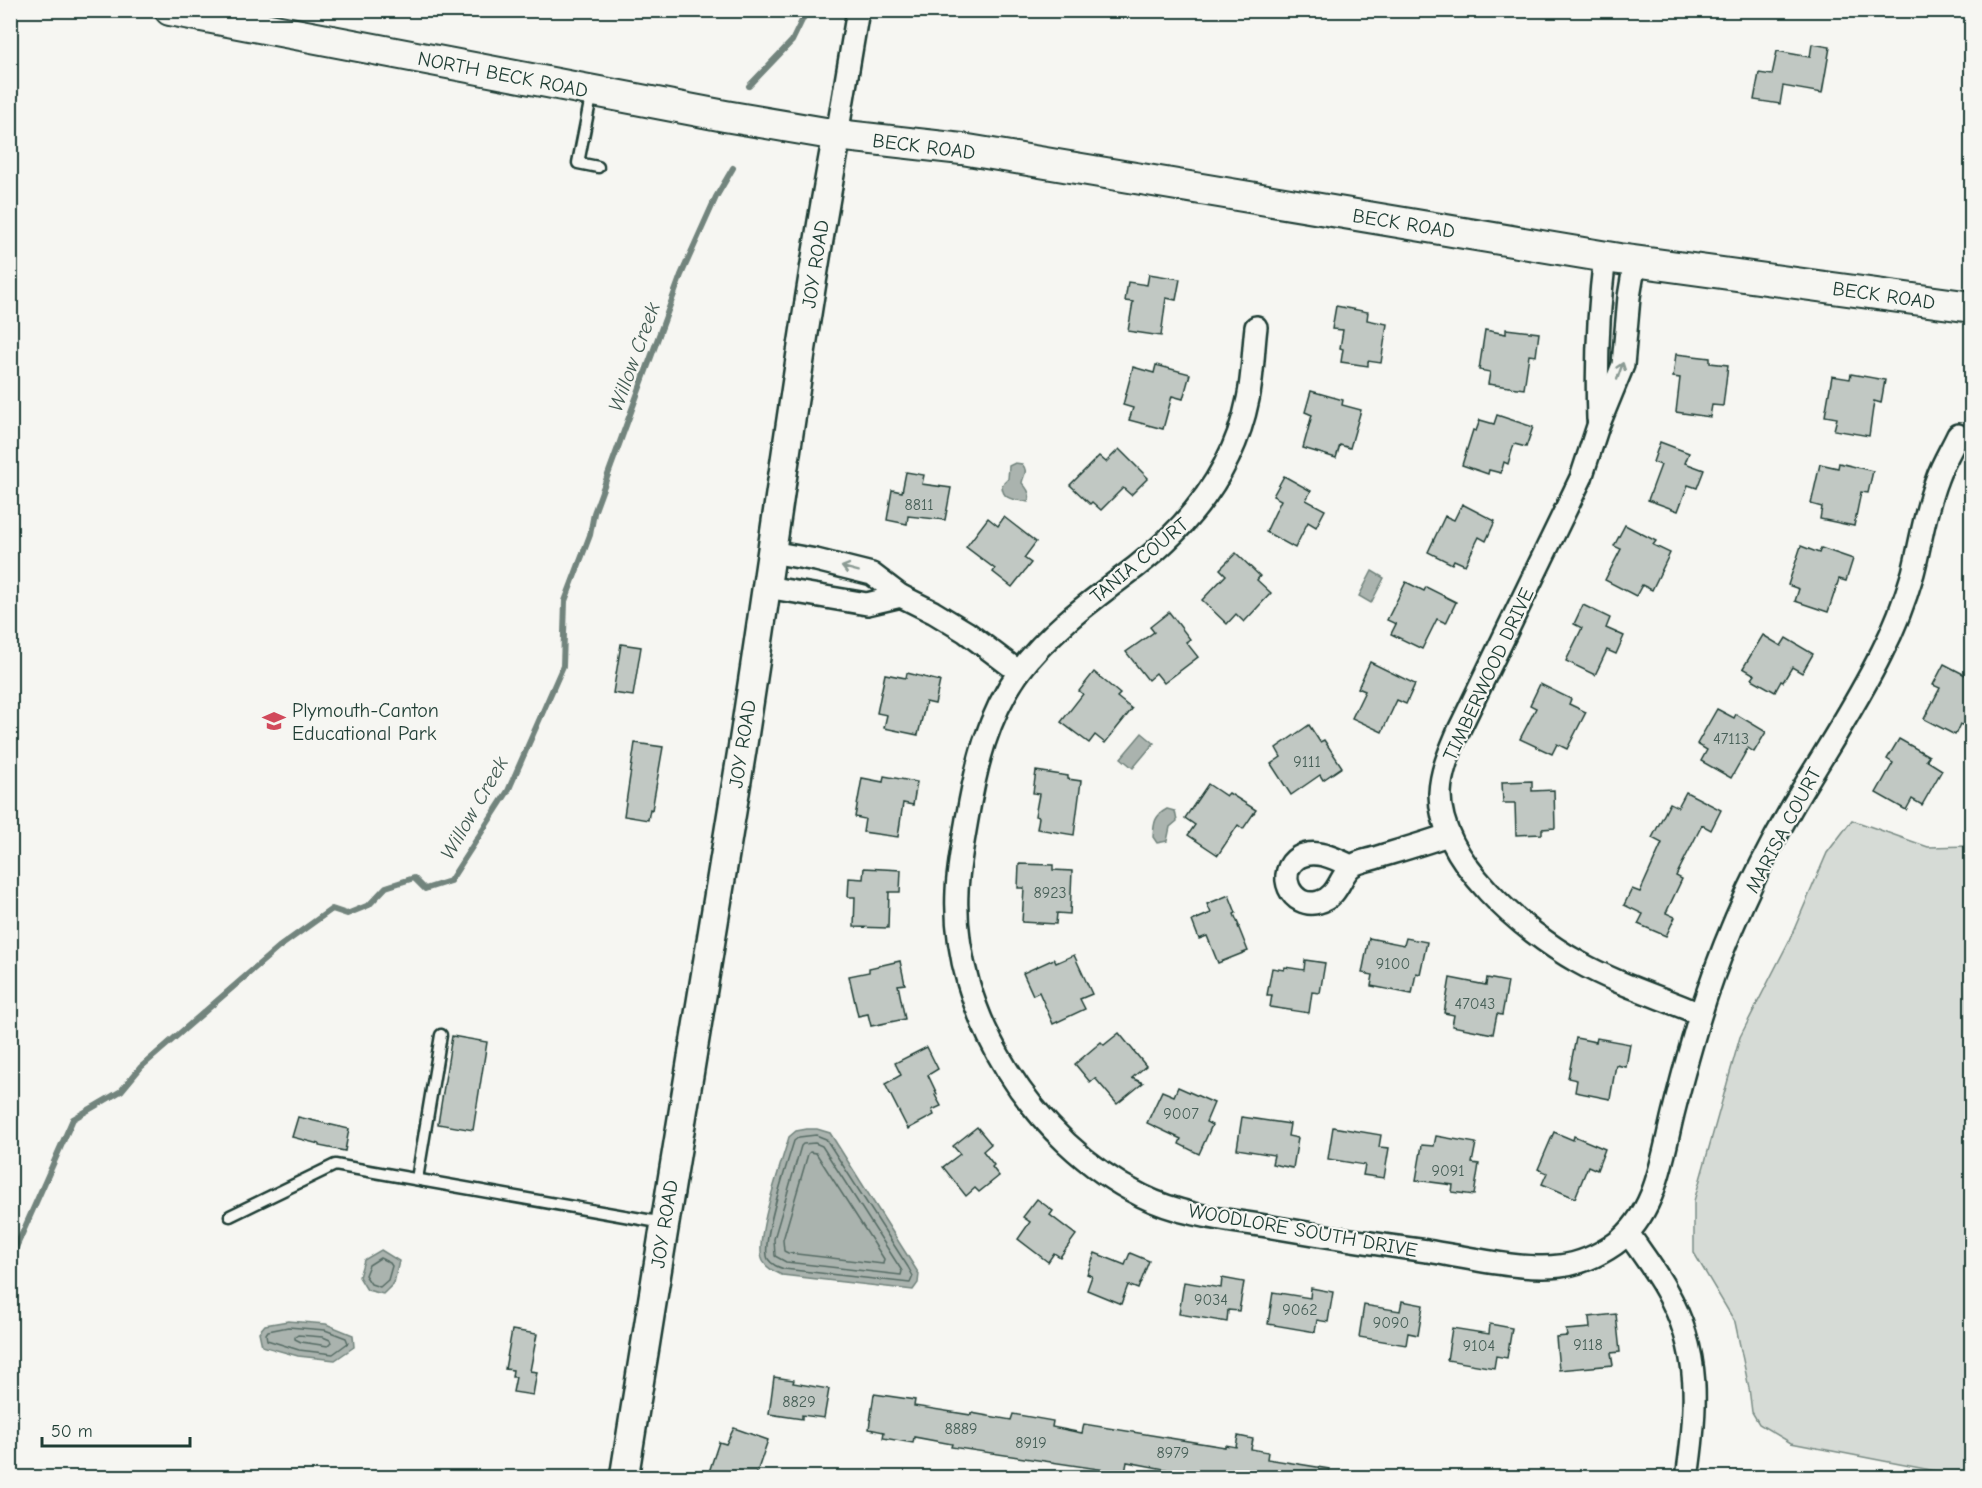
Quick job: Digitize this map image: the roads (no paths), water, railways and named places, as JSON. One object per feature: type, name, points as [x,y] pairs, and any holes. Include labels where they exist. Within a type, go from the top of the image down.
[{"type":"main road","name":"NORTH BECK ROAD","points":[[170,10],[837,135]]},
{"type":"main road","name":"BECK ROAD","points":[[837,135],[962,149],[1635,261],[1971,307]]},
{"type":"street","name":"JOY ROAD","points":[[624,1478],[742,748],[822,214],[858,10]]},
{"type":"street","name":"TIMBERWOOD DRIVE","points":[[1598,426],[1596,367],[1605,256]]},
{"type":"street","name":"TIMBERWOOD DRIVE","points":[[1635,261],[1629,297],[1623,365],[1598,426],[1581,478],[1458,732],[1447,761],[1440,793],[1448,835],[1458,854],[1494,898],[1545,941],[1578,962],[1700,1014]]},
{"type":"street","name":"TANIA COURT","points":[[1019,672],[1061,626],[1142,562],[1188,521],[1212,488],[1228,459],[1248,398],[1256,327]]},
{"type":"street","name":"MARISA COURT","points":[[1628,1233],[1642,1213],[1657,1181],[1700,1014],[1717,964],[1762,863],[1788,814],[1868,680],[1896,622],[1912,575],[1936,479],[1958,435]]},
{"type":"street","points":[[771,552],[872,574],[901,596],[966,632],[1019,672]]},
{"type":"street","points":[[766,587],[867,604],[901,596]]},
{"type":"street","name":"WOODLORE SOUTH DRIVE","points":[[1019,672],[1000,703],[978,760],[963,838],[957,887],[957,921],[968,987],[992,1044],[1024,1093],[1068,1144],[1105,1175],[1148,1199],[1195,1215],[1317,1235],[1505,1263],[1547,1267],[1577,1263],[1595,1256],[1628,1233]]},
{"type":"street","points":[[1351,866],[1448,835]]},
{"type":"street","points":[[1628,1233],[1667,1291],[1689,1343],[1695,1389],[1694,1428],[1686,1478]]},
{"type":"lane","points":[[593,91],[578,163],[598,167]]},
{"type":"lane","points":[[417,1179],[441,1035]]},
{"type":"lane","points":[[230,1216],[335,1165],[664,1223]]},
{"type":"water","points":[[1015,463],[1022,464],[1025,469],[1022,483],[1029,494],[1028,502],[1011,499],[1003,490],[1002,485],[1008,479],[1009,466]]},
{"type":"water","points":[[1372,571],[1384,578],[1371,603],[1359,596]]},
{"type":"water","points":[[1142,733],[1154,743],[1133,768],[1121,758]]},
{"type":"water","points":[[1167,809],[1175,811],[1177,821],[1170,827],[1167,841],[1157,843],[1153,837],[1154,824],[1159,814]]},
{"type":"water","points":[[807,1129],[830,1133],[919,1274],[918,1283],[913,1290],[782,1275],[771,1270],[763,1261],[761,1251],[765,1220],[789,1137],[796,1131]]},
{"type":"water","points":[[381,1250],[399,1261],[394,1283],[383,1294],[367,1290],[359,1277],[364,1260]]},
{"type":"water","points":[[288,1321],[326,1324],[353,1335],[354,1347],[335,1360],[298,1356],[262,1346],[259,1332],[265,1325]]},
{"type":"waterway","name":"Willow Creek","points":[[749,86],[792,41],[807,10]]},
{"type":"waterway","name":"Willow Creek","points":[[10,1257],[73,1119],[121,1091],[141,1067],[279,947],[332,909],[347,914],[369,905],[386,887],[414,878],[425,889],[450,881],[508,791],[563,666],[565,601],[590,535],[594,513],[681,275],[716,197],[733,168]]},
{"type":"place","name":"Plymouth-Canton Educational Park","points":[[274,721]]}]
